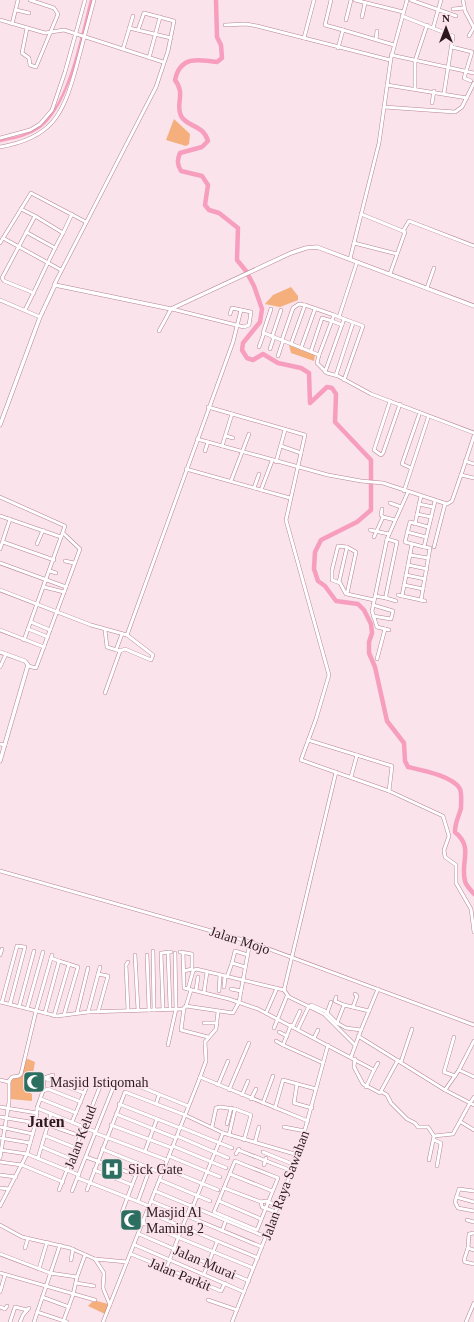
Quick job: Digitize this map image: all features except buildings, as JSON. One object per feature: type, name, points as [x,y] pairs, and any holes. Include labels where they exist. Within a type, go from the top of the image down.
[{"type":"main road","points":[[0,425],[40,317],[54,286],[64,286],[171,309],[297,251],[311,247],[323,248],[474,306]]},
{"type":"main road","points":[[0,652],[25,661],[28,666],[0,761]]},
{"type":"street","points":[[12,24],[18,0]]},
{"type":"street","points":[[27,28],[22,53],[29,58],[30,65],[35,67],[38,66],[57,16],[57,11],[53,7],[30,0]]},
{"type":"street","points":[[0,138],[30,130],[40,124],[48,115],[60,89],[85,0]]},
{"type":"street","points":[[0,147],[29,139],[45,129],[55,120],[67,100],[94,0]]},
{"type":"street","points":[[304,38],[314,0]]},
{"type":"street","points":[[331,0],[325,25],[394,45]]},
{"type":"street","points":[[346,20],[351,0]]},
{"type":"street","points":[[355,0],[403,14],[453,36],[444,93]]},
{"type":"street","points":[[350,259],[376,158],[390,60],[407,0]]},
{"type":"street","points":[[411,0],[456,16]]},
{"type":"street","points":[[433,28],[441,0]]},
{"type":"street","points":[[463,0],[464,8],[474,28],[469,36]]},
{"type":"street","points":[[362,17],[365,3]]},
{"type":"street","points":[[453,9],[464,8]]},
{"type":"street","points":[[16,10],[29,13]]},
{"type":"street","points":[[54,286],[156,87],[171,38],[174,21],[143,14],[138,30]]},
{"type":"street","points":[[123,49],[133,16]]},
{"type":"street","points":[[149,58],[160,17]]},
{"type":"street","points":[[0,20],[45,33],[62,30],[163,62]]},
{"type":"street","points":[[225,25],[251,24],[338,48],[390,60]]},
{"type":"street","points":[[415,88],[415,61],[427,25]]},
{"type":"street","points":[[129,28],[171,38]]},
{"type":"street","points":[[338,48],[343,30]]},
{"type":"street","points":[[376,39],[377,31]]},
{"type":"street","points":[[384,107],[455,112],[462,107],[467,98],[472,82],[464,79],[472,52],[452,47]]},
{"type":"street","points":[[391,56],[474,73]]},
{"type":"street","points":[[387,85],[434,91],[467,98]]},
{"type":"street","points":[[432,103],[431,98],[434,91]]},
{"type":"street","points":[[0,242],[31,193],[86,222]]},
{"type":"street","points":[[21,209],[63,233]]},
{"type":"street","points":[[25,310],[72,214]]},
{"type":"street","points":[[361,214],[403,231]]},
{"type":"street","points":[[34,293],[2,279],[35,216]]},
{"type":"street","points":[[390,274],[404,234],[403,231],[409,221],[474,246]]},
{"type":"street","points":[[26,232],[55,248]]},
{"type":"street","points":[[3,238],[47,264],[61,270]]},
{"type":"street","points":[[354,243],[397,254]]},
{"type":"street","points":[[339,317],[357,262]]},
{"type":"street","points":[[427,288],[434,268]]},
{"type":"street","points":[[0,300],[40,317]]},
{"type":"street","points":[[278,356],[293,308],[299,304],[334,315],[367,328]]},
{"type":"street","points":[[292,344],[305,306]]},
{"type":"street","points":[[159,331],[171,309],[248,326],[251,311],[231,308],[230,314]]},
{"type":"street","points":[[259,347],[271,309]]},
{"type":"street","points":[[301,348],[315,309]]},
{"type":"street","points":[[127,635],[238,325],[241,310]]},
{"type":"street","points":[[270,349],[281,310]]},
{"type":"street","points":[[197,439],[298,468],[346,479],[388,484],[404,491],[445,504],[450,502],[461,475],[474,434],[360,389],[336,375],[325,372],[317,363],[334,315]]},
{"type":"street","points":[[311,351],[322,318],[342,325]]},
{"type":"street","points":[[325,372],[344,319]]},
{"type":"street","points":[[336,375],[353,323]]},
{"type":"street","points":[[344,380],[363,326]]},
{"type":"street","points":[[264,334],[319,355]]},
{"type":"street","points":[[390,401],[374,450],[381,455],[400,404]]},
{"type":"street","points":[[208,407],[305,435],[290,498],[286,523],[329,675],[301,760],[390,791],[442,816],[449,836],[444,850],[445,857],[456,865],[456,886],[471,909],[474,932]]},
{"type":"street","points":[[222,446],[232,414]]},
{"type":"street","points":[[411,468],[402,464],[420,415]]},
{"type":"street","points":[[404,491],[428,418]]},
{"type":"street","points":[[261,490],[281,446],[285,430]]},
{"type":"street","points":[[231,481],[249,434]]},
{"type":"street","points":[[226,436],[233,438]]},
{"type":"street","points":[[412,438],[420,441]]},
{"type":"street","points":[[205,451],[208,442]]},
{"type":"street","points":[[281,446],[301,453]]},
{"type":"street","points":[[470,448],[474,450]]},
{"type":"street","points":[[465,460],[474,464]]},
{"type":"street","points":[[186,469],[290,498]]},
{"type":"street","points":[[461,475],[473,478],[474,473]]},
{"type":"street","points":[[254,488],[259,474]]},
{"type":"street","points":[[377,659],[387,630],[377,627],[373,616],[373,605],[387,539],[408,492]]},
{"type":"street","points":[[414,524],[421,496]]},
{"type":"street","points":[[0,498],[65,525],[54,560],[24,640]]},
{"type":"street","points":[[424,547],[435,500]]},
{"type":"street","points":[[390,504],[401,507]]},
{"type":"street","points":[[420,504],[433,507]]},
{"type":"street","points":[[434,547],[445,504]]},
{"type":"street","points":[[374,537],[382,517],[382,509]]},
{"type":"street","points":[[417,514],[431,517]]},
{"type":"street","points":[[0,516],[62,535],[80,549],[36,668],[28,666]]},
{"type":"street","points":[[382,517],[395,520]]},
{"type":"street","points":[[0,549],[10,520]]},
{"type":"street","points":[[421,600],[430,548],[405,542],[410,522],[428,527]]},
{"type":"street","points":[[37,544],[43,530]]},
{"type":"street","points":[[370,530],[389,534]]},
{"type":"street","points":[[407,532],[426,537]]},
{"type":"street","points":[[386,598],[397,542],[387,539]]},
{"type":"street","points":[[3,542],[54,560]]},
{"type":"street","points":[[402,596],[412,544]]},
{"type":"street","points":[[347,594],[356,552],[347,547],[337,547],[332,580],[339,582],[347,594],[374,600]]},
{"type":"street","points":[[339,582],[347,547]]},
{"type":"street","points":[[410,555],[428,558]]},
{"type":"street","points":[[65,561],[74,563]]},
{"type":"street","points":[[0,563],[66,587]]},
{"type":"street","points":[[408,565],[426,569]]},
{"type":"street","points":[[50,571],[56,573]]},
{"type":"street","points":[[406,575],[425,579]]},
{"type":"street","points":[[404,585],[423,589]]},
{"type":"street","points":[[2,586],[0,590],[57,613],[105,630],[127,635],[153,656],[150,661],[124,649],[118,650],[106,646],[105,630]]},
{"type":"street","points":[[44,587],[64,592]]},
{"type":"street","points":[[398,595],[425,601]]},
{"type":"street","points":[[375,596],[396,601]]},
{"type":"street","points":[[373,605],[392,611],[391,619],[373,616]]},
{"type":"street","points":[[31,622],[50,630]]},
{"type":"street","points":[[0,630],[44,647]]},
{"type":"street","points":[[28,630],[48,637]]},
{"type":"street","points":[[105,693],[122,634]]},
{"type":"street","points":[[0,667],[6,654]]},
{"type":"street","points":[[308,740],[392,766],[390,791]]},
{"type":"street","points":[[0,744],[5,745]]},
{"type":"street","points":[[351,777],[357,755]]},
{"type":"street","points":[[284,990],[336,773]]},
{"type":"street","name":"Jalan Mojo","points":[[0,871],[250,942],[474,1025]]},
{"type":"street","points":[[10,1004],[25,948],[17,945],[1,1002],[54,1016],[88,1012],[154,1010],[185,1007],[233,1013],[239,1002],[250,942]]},
{"type":"street","points":[[0,955],[2,949]]},
{"type":"street","points":[[19,1007],[34,951]]},
{"type":"street","points":[[153,951],[154,1010]]},
{"type":"street","points":[[224,987],[235,951],[248,955]]},
{"type":"street","points":[[27,1008],[42,952]]},
{"type":"street","points":[[163,1009],[161,953],[175,952],[192,954],[192,969],[184,971]]},
{"type":"street","points":[[175,952],[184,971],[184,986],[189,990],[196,990],[239,1002],[278,1018],[374,1070]]},
{"type":"street","points":[[170,1007],[170,986],[175,952]]},
{"type":"street","points":[[168,1045],[176,1008],[175,952]]},
{"type":"street","points":[[135,955],[138,1010]]},
{"type":"street","points":[[147,955],[148,1010]]},
{"type":"street","points":[[0,1158],[1,1138],[5,1128],[9,1102],[10,1078],[21,1074],[51,957],[78,967],[64,1015]]},
{"type":"street","points":[[45,1013],[59,961]]},
{"type":"street","points":[[128,962],[126,965],[128,1010]]},
{"type":"street","points":[[232,963],[245,967]]},
{"type":"street","points":[[54,1016],[69,964]]},
{"type":"street","points":[[88,1012],[100,967]]},
{"type":"street","points":[[77,1013],[88,968]]},
{"type":"street","points":[[208,1037],[181,1030],[194,970],[197,969],[284,990],[288,996],[324,1014],[355,1044]]},
{"type":"street","points":[[204,992],[207,972]]},
{"type":"street","points":[[98,974],[107,975],[108,978],[98,1012]]},
{"type":"street","points":[[18,975],[27,977]]},
{"type":"street","points":[[220,975],[220,991]]},
{"type":"street","points":[[196,990],[198,977]]},
{"type":"street","points":[[162,986],[170,986]]},
{"type":"street","points":[[266,1013],[277,988]]},
{"type":"street","points":[[231,989],[241,990]]},
{"type":"street","points":[[378,990],[355,1044],[353,1058],[356,1071],[366,1087],[387,1095],[391,1103],[405,1117],[418,1126],[428,1127],[434,1138],[442,1144],[437,1166]]},
{"type":"street","points":[[353,1007],[357,996],[355,994]]},
{"type":"street","points":[[274,1028],[288,996]]},
{"type":"street","points":[[336,997],[335,1001],[344,1005],[369,1011]]},
{"type":"street","points":[[327,1013],[331,1002]]},
{"type":"street","points":[[338,1009],[340,1003]]},
{"type":"street","points":[[337,1023],[344,1005]]},
{"type":"street","points":[[310,1006],[322,1009],[337,1023],[346,1028],[360,1030]]},
{"type":"street","points":[[298,1029],[310,1006]]},
{"type":"street","points":[[104,1322],[204,1067],[206,1061],[204,1046],[208,1037],[214,1031],[217,1023],[218,1012]]},
{"type":"street","points":[[283,1045],[286,1036],[300,1012]]},
{"type":"street","points":[[204,1023],[217,1023]]},
{"type":"street","points":[[401,1062],[412,1029]]},
{"type":"street","points":[[314,1038],[318,1030]]},
{"type":"street","points":[[279,1032],[286,1036]]},
{"type":"street","points":[[358,1036],[445,1090],[474,1104]]},
{"type":"street","points":[[454,1037],[444,1072],[455,1076]]},
{"type":"street","points":[[276,1041],[323,1063]]},
{"type":"street","points":[[445,1090],[472,1049],[474,1042]]},
{"type":"street","points":[[229,1090],[250,1043]]},
{"type":"street","name":"Jalan Raya Sawahan","points":[[232,1322],[295,1164],[312,1108],[328,1046]]},
{"type":"street","points":[[362,1063],[365,1058]]},
{"type":"street","points":[[382,1092],[398,1060]]},
{"type":"street","points":[[218,1085],[228,1061]]},
{"type":"street","points":[[366,1087],[378,1063]]},
{"type":"street","points":[[459,1070],[474,1077]]},
{"type":"street","points":[[44,1078],[53,1075]]},
{"type":"street","points":[[263,1103],[273,1076]]},
{"type":"street","points":[[200,1077],[308,1121]]},
{"type":"street","points":[[0,1206],[2,1199],[16,1177],[27,1154],[36,1123],[37,1108],[44,1091],[44,1078]]},
{"type":"street","points":[[44,1078],[84,1093]]},
{"type":"street","points":[[0,1080],[9,1082]]},
{"type":"street","points":[[242,1095],[248,1081]]},
{"type":"street","points":[[276,1108],[282,1081],[316,1090]]},
{"type":"street","name":"Jalan Kelud","points":[[60,1190],[101,1084],[109,1085],[113,1088],[96,1132]]},
{"type":"street","points":[[297,1084],[294,1103],[312,1108]]},
{"type":"street","points":[[72,1122],[87,1086]]},
{"type":"street","points":[[141,1087],[188,1106]]},
{"type":"street","points":[[44,1091],[48,1089],[81,1102]]},
{"type":"street","points":[[251,1099],[256,1089]]},
{"type":"street","points":[[87,1190],[119,1104],[124,1093],[126,1092],[212,1127],[223,1133],[244,1140],[273,1146],[298,1155]]},
{"type":"street","points":[[156,1104],[160,1095]]},
{"type":"street","points":[[434,1138],[453,1134],[474,1097]]},
{"type":"street","points":[[40,1098],[76,1113]]},
{"type":"street","points":[[119,1104],[232,1148]]},
{"type":"street","points":[[0,1107],[37,1113]]},
{"type":"street","points":[[212,1127],[216,1108],[220,1107],[235,1109],[251,1116],[244,1140]]},
{"type":"street","points":[[37,1108],[84,1126],[106,1137],[167,1160]]},
{"type":"street","points":[[227,1124],[231,1108]]},
{"type":"street","points":[[229,1135],[235,1109]]},
{"type":"street","points":[[38,1158],[46,1136],[51,1114]]},
{"type":"street","points":[[116,1114],[228,1158]]},
{"type":"street","points":[[0,1117],[49,1125],[80,1136]]},
{"type":"street","points":[[145,1152],[157,1119]]},
{"type":"street","points":[[461,1122],[474,1130]]},
{"type":"street","points":[[111,1125],[226,1168]]},
{"type":"street","points":[[0,1127],[33,1134]]},
{"type":"street","points":[[255,1142],[259,1127]]},
{"type":"street","points":[[284,1128],[305,1131]]},
{"type":"street","points":[[72,1191],[96,1132]]},
{"type":"street","points":[[166,1269],[186,1217],[197,1196],[223,1133]]},
{"type":"street","points":[[46,1136],[76,1148]]},
{"type":"street","points":[[1,1138],[30,1143]]},
{"type":"street","points":[[429,1160],[434,1138]]},
{"type":"street","points":[[269,1154],[273,1146]]},
{"type":"street","points":[[42,1147],[71,1159]]},
{"type":"street","points":[[102,1149],[162,1173]]},
{"type":"street","points":[[236,1154],[238,1149],[266,1159],[292,1171]]},
{"type":"street","points":[[1,1150],[27,1154],[38,1158],[67,1170],[90,1183],[149,1206]]},
{"type":"street","points":[[280,1159],[284,1150]]},
{"type":"street","points":[[263,1152],[295,1164]]},
{"type":"street","points":[[169,1156],[220,1177]]},
{"type":"street","points":[[86,1157],[136,1176]]},
{"type":"street","points":[[264,1165],[266,1159]]},
{"type":"street","points":[[278,1178],[236,1161],[214,1212],[253,1229],[258,1229],[261,1218],[272,1191],[278,1178],[280,1173]]},
{"type":"street","points":[[0,1162],[22,1165],[63,1182]]},
{"type":"street","points":[[140,1164],[122,1212],[178,1238],[253,1268]]},
{"type":"street","points":[[138,1201],[150,1168]]},
{"type":"street","points":[[164,1168],[218,1190]]},
{"type":"street","points":[[94,1170],[132,1185]]},
{"type":"street","points":[[230,1174],[272,1191]]},
{"type":"street","points":[[0,1175],[16,1177]]},
{"type":"street","points":[[160,1180],[210,1201]]},
{"type":"street","points":[[0,1188],[9,1189]]},
{"type":"street","points":[[224,1188],[261,1202],[268,1202],[278,1206]]},
{"type":"street","points":[[474,1191],[460,1188],[456,1198],[458,1208],[474,1211]]},
{"type":"street","points":[[155,1191],[266,1237]]},
{"type":"street","points":[[456,1198],[474,1202]]},
{"type":"street","points":[[218,1200],[261,1218]]},
{"type":"street","points":[[151,1201],[186,1217],[262,1247]]},
{"type":"street","points":[[261,1202],[262,1207],[276,1212]]},
{"type":"street","points":[[147,1212],[258,1258]]},
{"type":"street","points":[[222,1231],[226,1220]]},
{"type":"street","points":[[467,1220],[474,1222]]},
{"type":"street","points":[[0,1225],[18,1235],[73,1249],[95,1259],[127,1262]]},
{"type":"street","points":[[474,1233],[469,1234],[468,1248],[464,1261],[474,1264]]},
{"type":"street","name":"Jalan Murai","points":[[139,1234],[249,1281]]},
{"type":"street","points":[[25,1248],[28,1238]]},
{"type":"street","points":[[39,1268],[48,1242]]},
{"type":"street","points":[[204,1274],[217,1242]]},
{"type":"street","points":[[135,1244],[244,1292]]},
{"type":"street","points":[[34,1322],[60,1245]]},
{"type":"street","points":[[468,1248],[474,1250]]},
{"type":"street","points":[[71,1260],[73,1249]]},
{"type":"street","points":[[0,1254],[50,1273],[77,1277]]},
{"type":"street","name":"Jalan Parkit","points":[[131,1254],[221,1291],[225,1284]]},
{"type":"street","points":[[37,1312],[64,1321],[85,1255]]},
{"type":"street","points":[[95,1259],[104,1273],[103,1288],[110,1305]]},
{"type":"street","points":[[0,1274],[95,1300]]},
{"type":"street","points":[[0,1292],[5,1275]]},
{"type":"street","points":[[76,1283],[94,1286]]},
{"type":"street","points":[[42,1297],[69,1307]]},
{"type":"street","points":[[208,1300],[237,1310]]},
{"type":"street","points":[[466,1322],[474,1302]]},
{"type":"street","points":[[0,1307],[5,1308],[7,1306]]},
{"type":"street","points":[[10,1322],[15,1307],[28,1309],[20,1322]]},
{"type":"shaded area","points":[[174,119],[190,134],[189,144],[186,146],[166,140]]},
{"type":"shaded area","points":[[291,287],[298,296],[298,300],[280,307],[265,304],[273,295]]},
{"type":"shaded area","points":[[289,345],[315,355],[314,361],[291,353]]},
{"type":"shaded area","points":[[28,1059],[35,1062],[33,1073],[28,1078],[26,1083],[32,1095],[32,1101],[10,1099],[11,1080],[21,1076],[25,1060]]},
{"type":"shaded area","points":[[97,1301],[108,1304],[105,1314],[88,1306],[92,1302]]},
{"type":"waterway","points":[[0,141],[26,135],[40,127],[50,117],[67,86],[79,50],[91,0]]},
{"type":"waterway","points":[[216,0],[217,37],[221,45],[222,58],[217,62],[197,60],[185,63],[177,72],[175,80],[180,90],[179,112],[181,116],[187,123],[203,132],[208,141],[202,147],[180,153],[178,164],[181,171],[202,176],[208,185],[205,205],[209,210],[219,213],[238,228],[237,260],[246,271],[254,286],[262,309],[260,322],[243,343],[242,350],[247,358],[253,360],[263,354],[278,363],[301,368],[309,373],[310,403],[327,387],[332,388],[336,394],[335,422],[371,460],[371,510],[357,522],[321,540],[315,552],[314,569],[318,581],[325,586],[336,601],[358,604],[364,610],[371,624],[372,633],[369,642],[369,653],[375,667],[387,721],[404,743],[405,761],[408,767],[444,777],[451,780],[460,789],[461,808],[456,822],[455,832],[464,844],[465,881],[467,886],[474,894]]},
{"type":"place","name":"Masjid Istiqomah","points":[[34,1082]]},
{"type":"place","name":"Sick Gate","points":[[112,1169]]},
{"type":"place","name":"Masjid Al Maming 2","points":[[131,1220]]},
{"type":"district","name":"Jaten","points":[[46,1121]]}]
